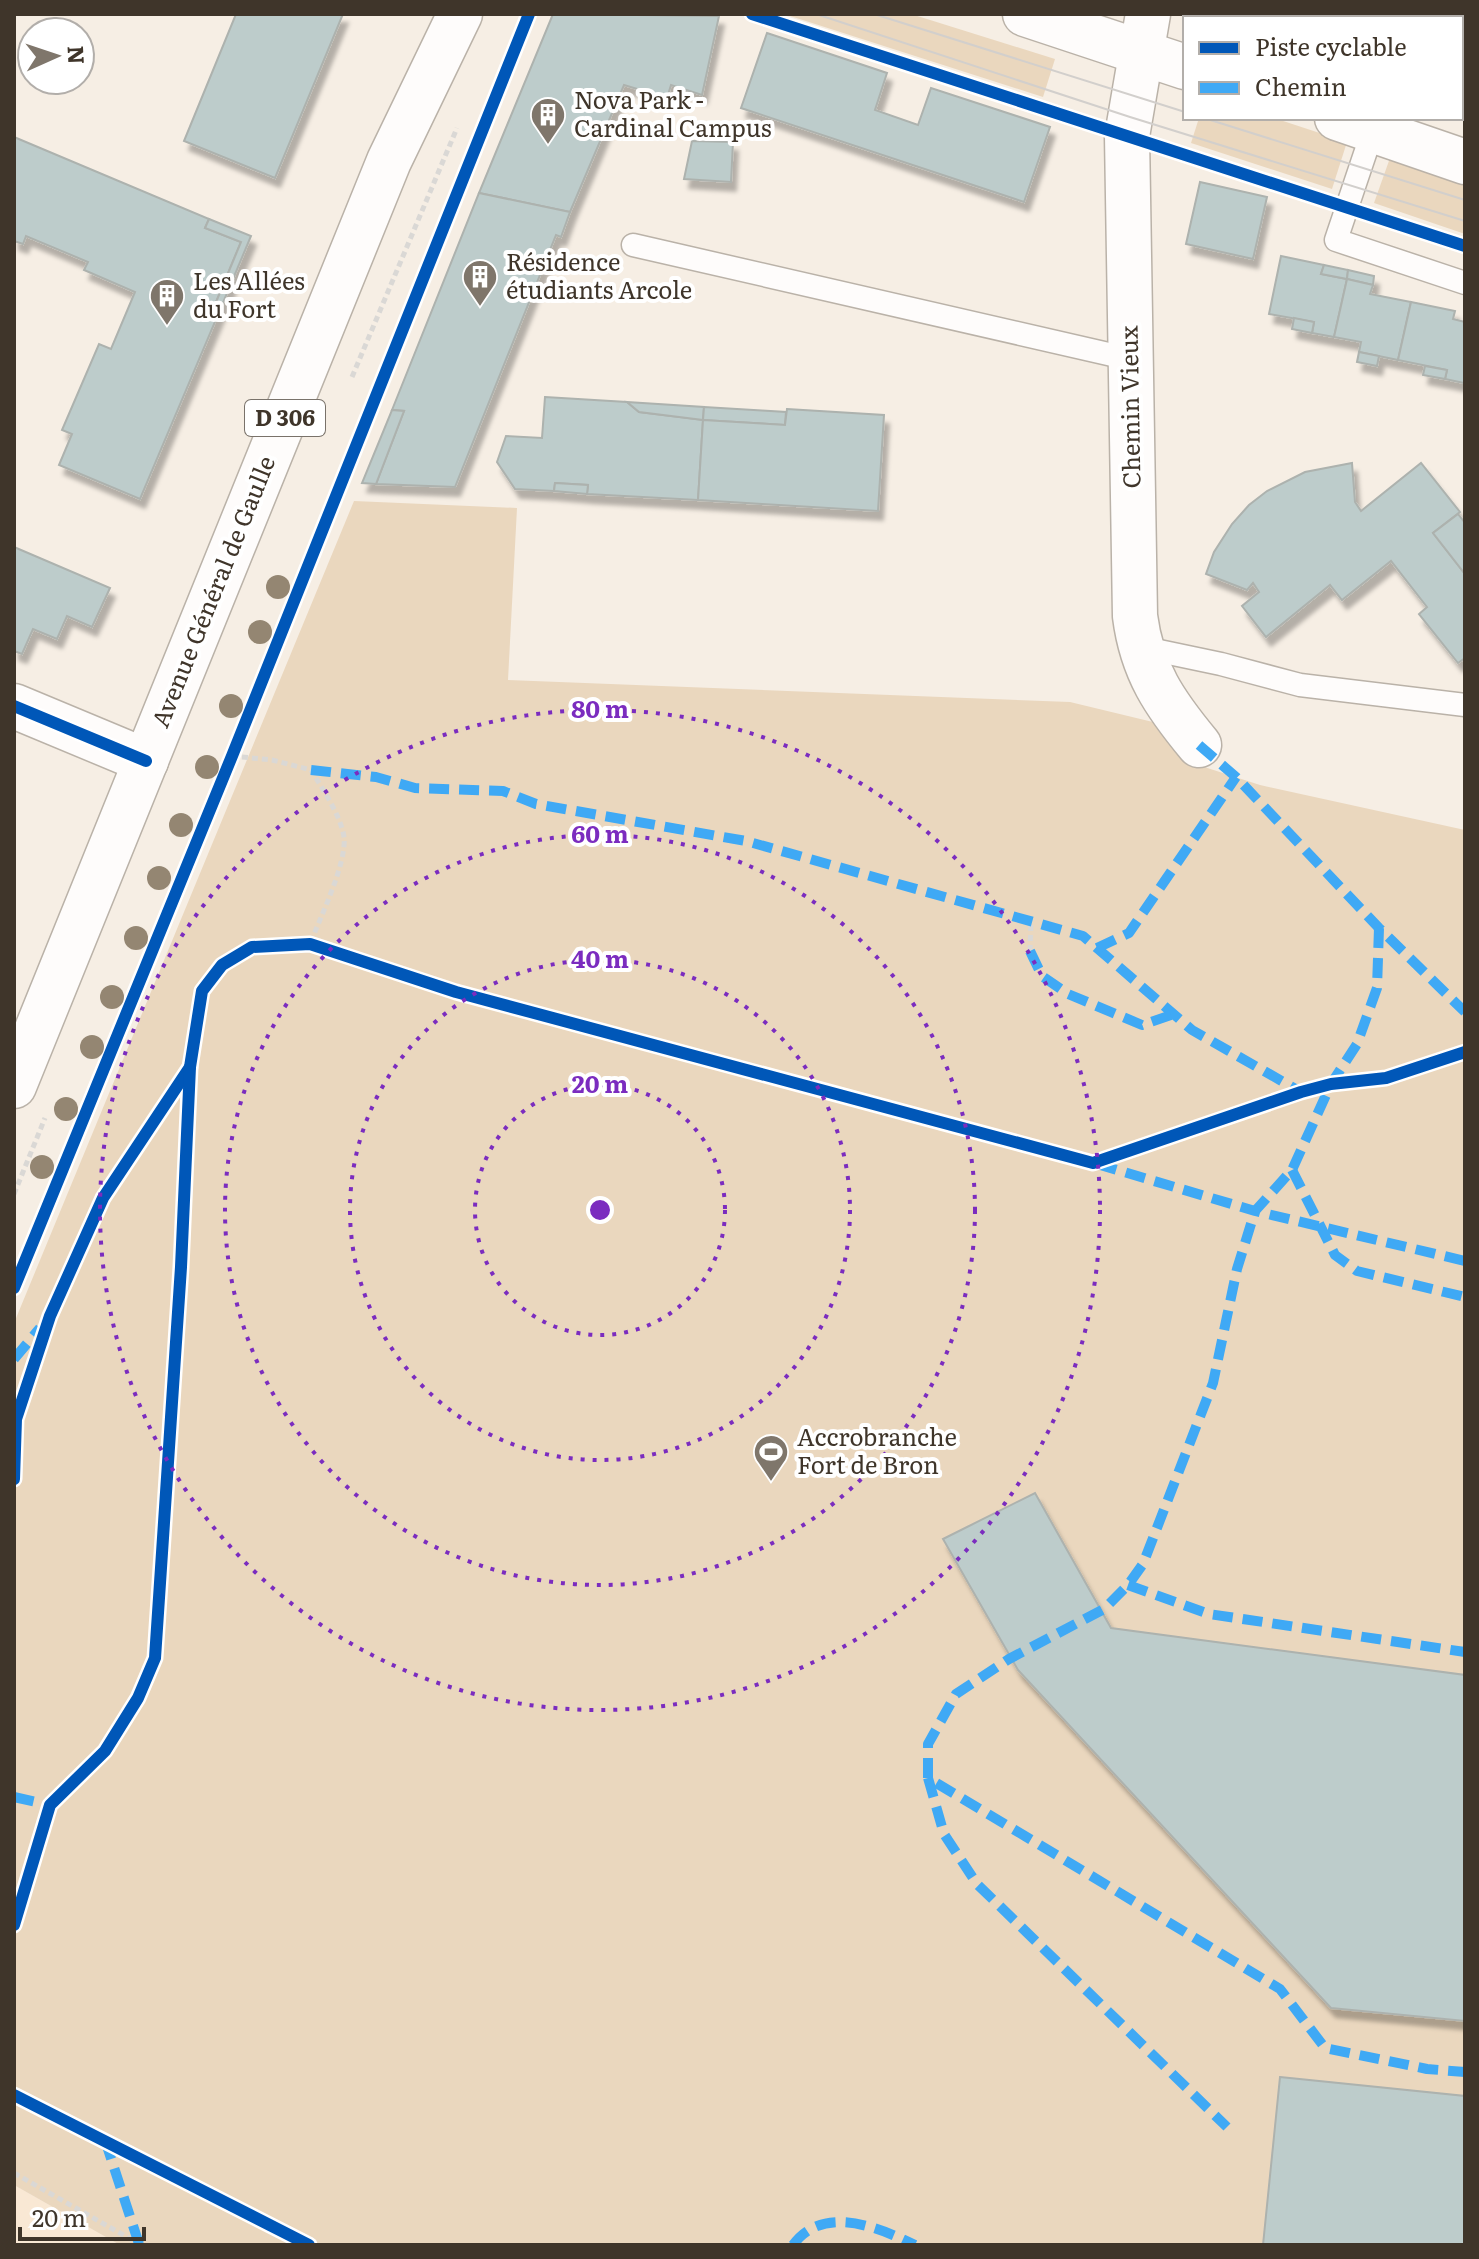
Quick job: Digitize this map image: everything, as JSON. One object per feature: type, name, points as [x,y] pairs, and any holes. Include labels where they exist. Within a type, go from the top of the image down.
[{"type":"main road","name":"Avenue Général de Gaulle","points":[[14,1086],[389,161],[460,14]]},
{"type":"main road","points":[[1025,14],[1145,33],[1183,65]]},
{"type":"main road","name":"Chemin Vieux","points":[[1145,33],[1127,136],[1135,616],[1139,646],[1167,706],[1199,745]]},
{"type":"main road","points":[[1355,124],[1465,162]]},
{"type":"main road","points":[[14,706],[146,761]]},
{"type":"lane","points":[[1355,124],[1336,240],[1465,283]]},
{"type":"lane","points":[[633,245],[1130,359]]},
{"type":"lane","points":[[1139,646],[1300,685],[1465,705]]},
{"type":"path","points":[[349,385],[460,119]]},
{"type":"path","points":[[226,770],[226,754],[238,741]]},
{"type":"path","points":[[226,754],[272,760],[311,770],[328,796],[344,837],[342,860],[310,944]]},
{"type":"path","points":[[1030,951],[1031,921]]},
{"type":"path","points":[[14,2173],[141,2245]]},
{"type":"shaded area","points":[[784,14],[911,14],[1055,59],[1043,97]]},
{"type":"shaded area","points":[[1198,120],[1280,120],[1347,142],[1332,189],[1191,143]]},
{"type":"shaded area","points":[[1390,158],[1465,182],[1465,234],[1374,203]]},
{"type":"shaded area","points":[[354,501],[517,508],[508,680],[1070,702],[1157,723],[1195,764],[1260,785],[1465,830],[1465,2245],[120,2245],[14,2185],[14,1323]]},
{"type":"shaded area","points":[[14,2185],[120,2245],[14,2245]]},
{"type":"building","points":[[236,14],[343,14],[275,178],[184,141]]},
{"type":"building","name":"Nova Park - Cardinal Campus","points":[[553,14],[719,16],[702,95],[671,85],[667,98],[624,85],[570,212],[479,193]]},
{"type":"building","points":[[1385,14],[1465,14],[1465,41],[1463,16]]},
{"type":"building","points":[[767,33],[887,73],[875,110],[918,125],[931,88],[1050,127],[1024,202],[741,108]]},
{"type":"building","name":"Les Allées du Fort","points":[[14,137],[209,219],[205,228],[241,242],[214,307],[220,310],[140,499],[59,465],[72,434],[62,430],[99,344],[111,349],[135,292],[84,270],[88,262],[26,236],[23,244],[14,241]]},
{"type":"building","points":[[692,141],[733,142],[731,182],[684,179]]},
{"type":"building","points":[[1200,182],[1267,197],[1253,259],[1186,244]]},
{"type":"building","name":"Résidence étudiants Arcole","points":[[479,193],[570,212],[561,237],[556,235],[455,487],[376,484],[404,411],[392,410]]},
{"type":"building","points":[[209,219],[251,236],[220,310],[214,307],[241,242],[205,228]]},
{"type":"building","points":[[1281,256],[1324,265],[1321,274],[1347,279],[1334,337],[1312,333],[1314,322],[1269,314]]},
{"type":"building","points":[[1324,265],[1348,270],[1347,279],[1321,274]]},
{"type":"building","points":[[1348,270],[1374,276],[1373,285],[1347,279]]},
{"type":"building","points":[[1347,279],[1373,285],[1370,294],[1411,302],[1398,360],[1359,352],[1361,342],[1334,337]]},
{"type":"building","points":[[1411,302],[1455,311],[1453,319],[1465,322],[1464,383],[1445,379],[1447,370],[1398,360]]},
{"type":"building","points":[[1294,318],[1314,322],[1312,333],[1292,329]]},
{"type":"building","points":[[1359,352],[1379,356],[1377,366],[1357,362]]},
{"type":"building","points":[[1425,366],[1447,370],[1445,379],[1423,375]]},
{"type":"building","points":[[545,397],[627,402],[639,412],[703,420],[698,500],[587,494],[588,485],[555,483],[554,491],[515,489],[497,462],[506,436],[542,438]]},
{"type":"building","points":[[627,402],[704,407],[703,420],[639,412]]},
{"type":"building","points":[[704,407],[786,412],[785,425],[703,420]]},
{"type":"building","points":[[787,409],[884,415],[878,511],[698,500],[703,420],[785,425]]},
{"type":"building","points":[[392,410],[404,411],[376,484],[362,483]]},
{"type":"building","points":[[1352,463],[1355,502],[1361,511],[1421,463],[1460,512],[1433,533],[1465,574],[1465,658],[1458,663],[1419,614],[1427,607],[1391,561],[1342,600],[1330,585],[1266,637],[1242,606],[1259,592],[1253,583],[1247,590],[1206,574],[1214,552],[1232,524],[1267,491],[1305,472]]},
{"type":"building","points":[[555,483],[588,485],[587,494],[554,491]]},
{"type":"building","points":[[1458,514],[1465,523],[1465,574],[1433,533]]},
{"type":"building","points":[[14,547],[110,588],[92,627],[67,616],[57,639],[33,629],[22,654],[14,651]]},
{"type":"building","points":[[1035,1493],[1111,1628],[1465,1675],[1465,2021],[1331,2008],[1018,1670],[943,1539]]},
{"type":"building","points":[[1280,2077],[1465,2096],[1465,2245],[1263,2245]]},
{"type":"tram line","points":[[816,14],[1130,117],[1465,221]]},
{"type":"tram line","points":[[874,14],[1183,111]]},
{"type":"tram line","points":[[1210,120],[1465,200]]},
{"type":"marked path","points":[[1199,745],[1236,777],[1379,928],[1465,1012]]},
{"type":"marked path","points":[[311,770],[376,777],[415,788],[503,791],[536,804],[746,841],[1083,936],[1192,1030],[1301,1092]]},
{"type":"marked path","points":[[1097,948],[1129,933],[1236,777]]},
{"type":"marked path","points":[[1379,928],[1377,988],[1357,1044],[1331,1084],[1292,1170],[1255,1211],[1237,1269],[1213,1383],[1143,1564],[1128,1585],[1104,1609],[1009,1659],[956,1694],[928,1744],[928,1778],[1280,1989],[1325,2048],[1427,2069],[1465,2072]]},
{"type":"marked path","points":[[1030,951],[1042,976],[1068,994],[1142,1025],[1174,1014]]},
{"type":"marked path","points":[[1097,1164],[1255,1211],[1465,1261]]},
{"type":"marked path","points":[[1292,1170],[1335,1255],[1357,1271],[1465,1297]]},
{"type":"marked path","points":[[14,1359],[40,1328]]},
{"type":"marked path","points":[[1128,1585],[1209,1614],[1465,1652]]},
{"type":"marked path","points":[[928,1778],[944,1834],[977,1884],[1227,2127]]},
{"type":"marked path","points":[[14,1797],[50,1805]]},
{"type":"marked path","points":[[105,2140],[139,2244]]},
{"type":"marked path","points":[[793,2245],[805,2232],[835,2222],[868,2226],[915,2245]]},
{"type":"cycle path","points":[[14,1288],[232,756],[529,14]]},
{"type":"cycle path","points":[[752,14],[1465,246]]},
{"type":"cycle path","points":[[14,706],[146,761]]},
{"type":"cycle path","points":[[14,1925],[50,1805],[105,1751],[138,1698],[155,1658],[181,1267],[190,1067],[202,991],[222,965],[252,947],[310,944],[456,992],[1093,1163],[1301,1092],[1331,1084],[1386,1078],[1465,1052]]},
{"type":"cycle path","points":[[14,1479],[16,1419],[50,1316],[103,1198],[190,1067]]},
{"type":"cycle path","points":[[14,2095],[309,2245]]},
{"type":"place","name":"Nova Park - Cardinal Campus","points":[[548,146]]},
{"type":"place","name":"Résidence étudiants Arcole","points":[[480,308]]},
{"type":"place","name":"Les Allées du Fort","points":[[167,327]]},
{"type":"place","name":"Accrobranche Fort de Bron","points":[[771,1483]]}]
